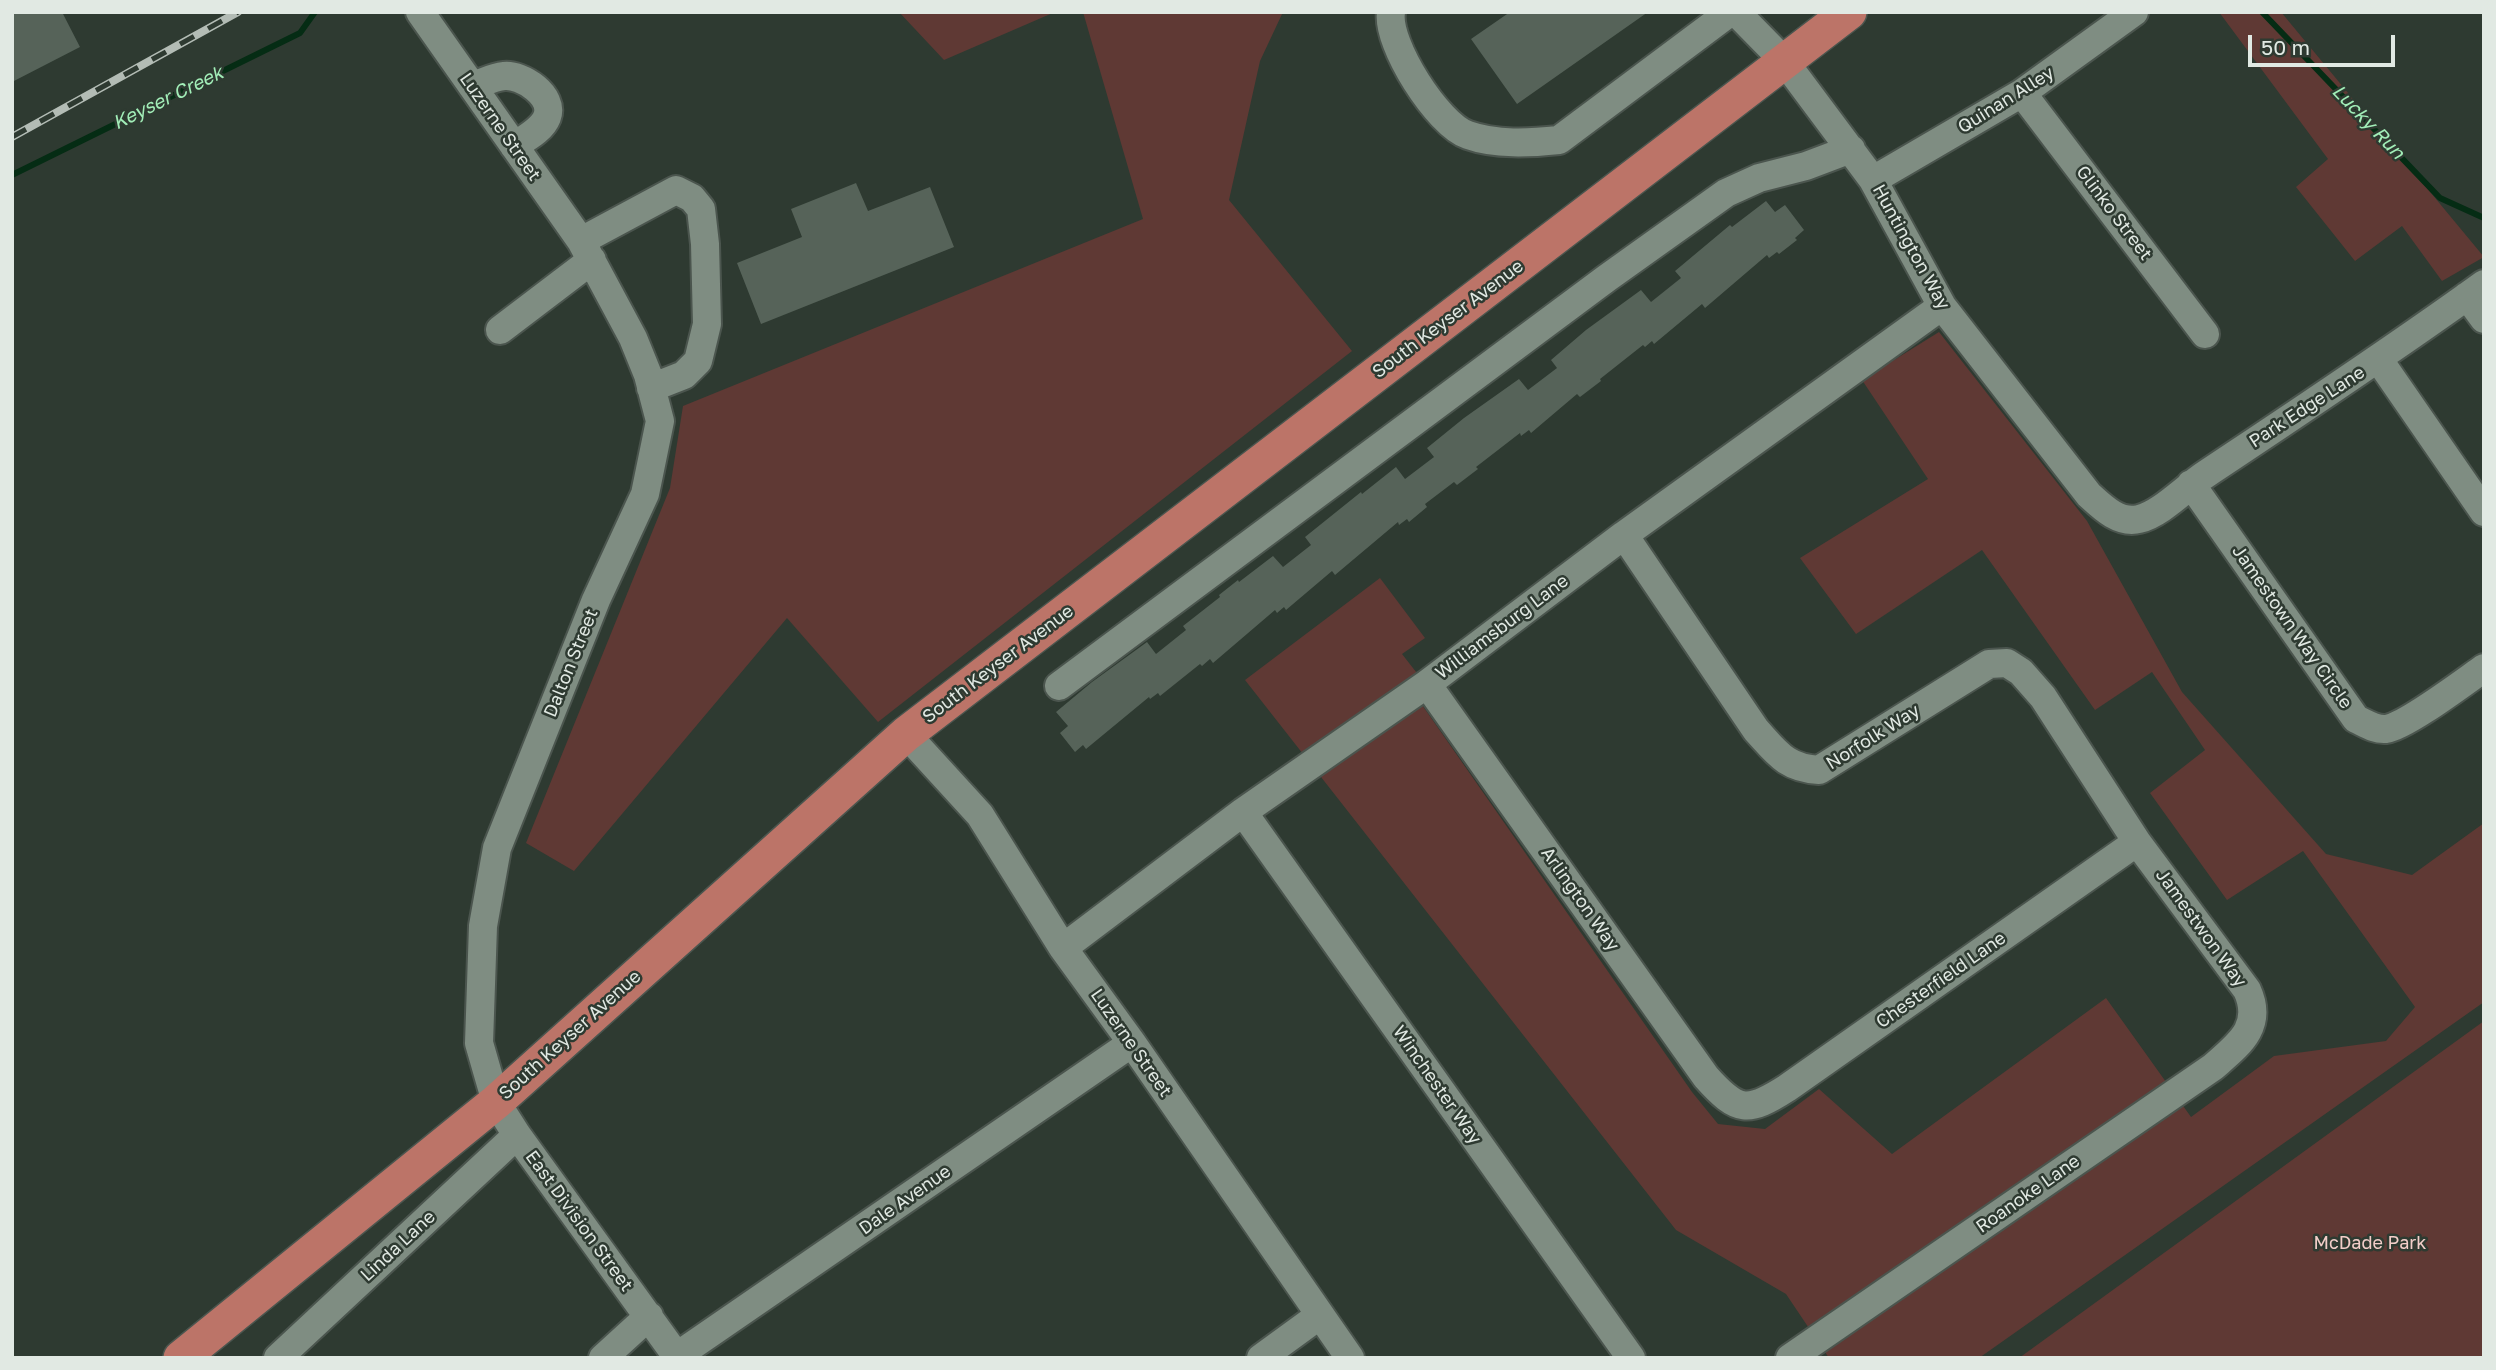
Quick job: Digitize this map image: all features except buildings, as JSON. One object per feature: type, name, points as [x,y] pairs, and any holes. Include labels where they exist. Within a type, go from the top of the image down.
[{"type":"main road","name":"South Keyser Avenue","points":[[181,1358],[496,1102],[906,734],[1849,12]]},
{"type":"street","name":"Luzerne Street","points":[[420,12],[587,251]]},
{"type":"street","points":[[1391,12],[1391,30],[1409,72],[1452,128],[1483,139],[1531,143],[1559,140],[1730,12]]},
{"type":"street","name":"Huntington Way","points":[[1736,12],[1785,62],[1873,180],[1942,306],[2089,495],[2107,512],[2126,519]]},
{"type":"street","name":"Quinan Alley","points":[[1873,180],[2022,93],[2134,12]]},
{"type":"street","points":[[472,86],[504,76],[518,77],[535,88],[545,100],[549,110],[546,120],[535,132],[514,146]]},
{"type":"street","name":"Glinko Street","points":[[2022,93],[2205,334]]},
{"type":"street","points":[[1059,686],[1607,278],[1726,193],[1759,178],[1806,166],[1851,149]]},
{"type":"street","points":[[500,330],[587,251],[676,190],[692,198],[701,209],[708,324],[698,361],[684,375],[651,388]]},
{"type":"street","name":"Dalton Street","points":[[496,1102],[480,1043],[483,926],[497,848],[596,600],[645,494],[660,421],[633,338],[587,251]]},
{"type":"street","points":[[2475,290],[2484,319]]},
{"type":"street","name":"Park Edge Lane","points":[[2126,519],[2138,520],[2155,513],[2191,484],[2379,360],[2475,290]]},
{"type":"street","name":"Williamsburg Lane","points":[[1063,948],[1243,812],[1427,684],[1624,535],[1942,306]]},
{"type":"street","points":[[2379,360],[2484,512]]},
{"type":"street","name":"Jamestown Way Circle","points":[[2191,484],[2356,719],[2373,727],[2387,729],[2413,716],[2484,668]]},
{"type":"street","name":"Norfolk Way","points":[[1624,535],[1756,730],[1781,757],[1800,769],[1819,770],[1989,664],[2007,663],[2021,672],[2043,697],[2137,842]]},
{"type":"street","name":"Arlington Way","points":[[1427,684],[1706,1077],[1721,1094],[1741,1107]]},
{"type":"street","name":"Luzerne Street","points":[[906,734],[980,815],[1063,948],[1350,1358]]},
{"type":"street","name":"Winchester Way","points":[[1243,812],[1631,1358]]},
{"type":"street","name":"Jamestwon Way","points":[[2137,842],[2247,990],[2253,1002],[2253,1019]]},
{"type":"street","name":"Chesterfield Lane","points":[[1741,1107],[1762,1104],[1787,1088],[2137,842]]},
{"type":"street","name":"Roanoke Lane","points":[[1790,1358],[2213,1067],[2242,1042],[2253,1019]]},
{"type":"street","name":"Dale Avenue","points":[[603,1358],[667,1342],[1132,1044]]},
{"type":"street","name":"East Division Street","points":[[496,1102],[667,1342]]},
{"type":"street","name":"Linda Lane","points":[[278,1358],[517,1135]]},
{"type":"street","points":[[1261,1358],[1320,1315]]},
{"type":"green space","points":[[899,12],[1055,12],[944,60]]},
{"type":"green space","points":[[1083,12],[1283,12],[1260,61],[1229,200],[1352,351],[878,722],[787,618],[574,871],[526,843],[670,488],[683,406],[1143,219]]},
{"type":"green space","points":[[2219,12],[2281,12],[2484,257],[2442,281],[2402,226],[2355,261],[2296,187],[2328,159]]},
{"type":"green space","points":[[1939,332],[2087,521],[2182,692],[2326,854],[2412,875],[2484,823],[2484,1002],[1979,1358],[1829,1358],[1786,1294],[1676,1230],[1245,680],[1380,578],[1425,638],[1402,654],[1420,677],[1420,702],[1692,1092],[1718,1124],[1765,1129],[1819,1089],[1892,1154],[2106,998],[2191,1117],[2274,1056],[2386,1041],[2415,1007],[2303,851],[2227,900],[2150,793],[2205,750],[2152,672],[2095,710],[1982,550],[1856,634],[1800,558],[1928,479],[1862,380]]},
{"type":"green space","name":"McDade Park","points":[[2484,1021],[2484,1358],[2019,1358]]},
{"type":"waterway","name":"Keyser Creek","points":[[12,175],[300,33],[315,12]]},
{"type":"waterway","name":"Lucky Run","points":[[2262,12],[2440,198],[2484,218]]},
{"type":"railway","points":[[12,137],[238,12]]}]
